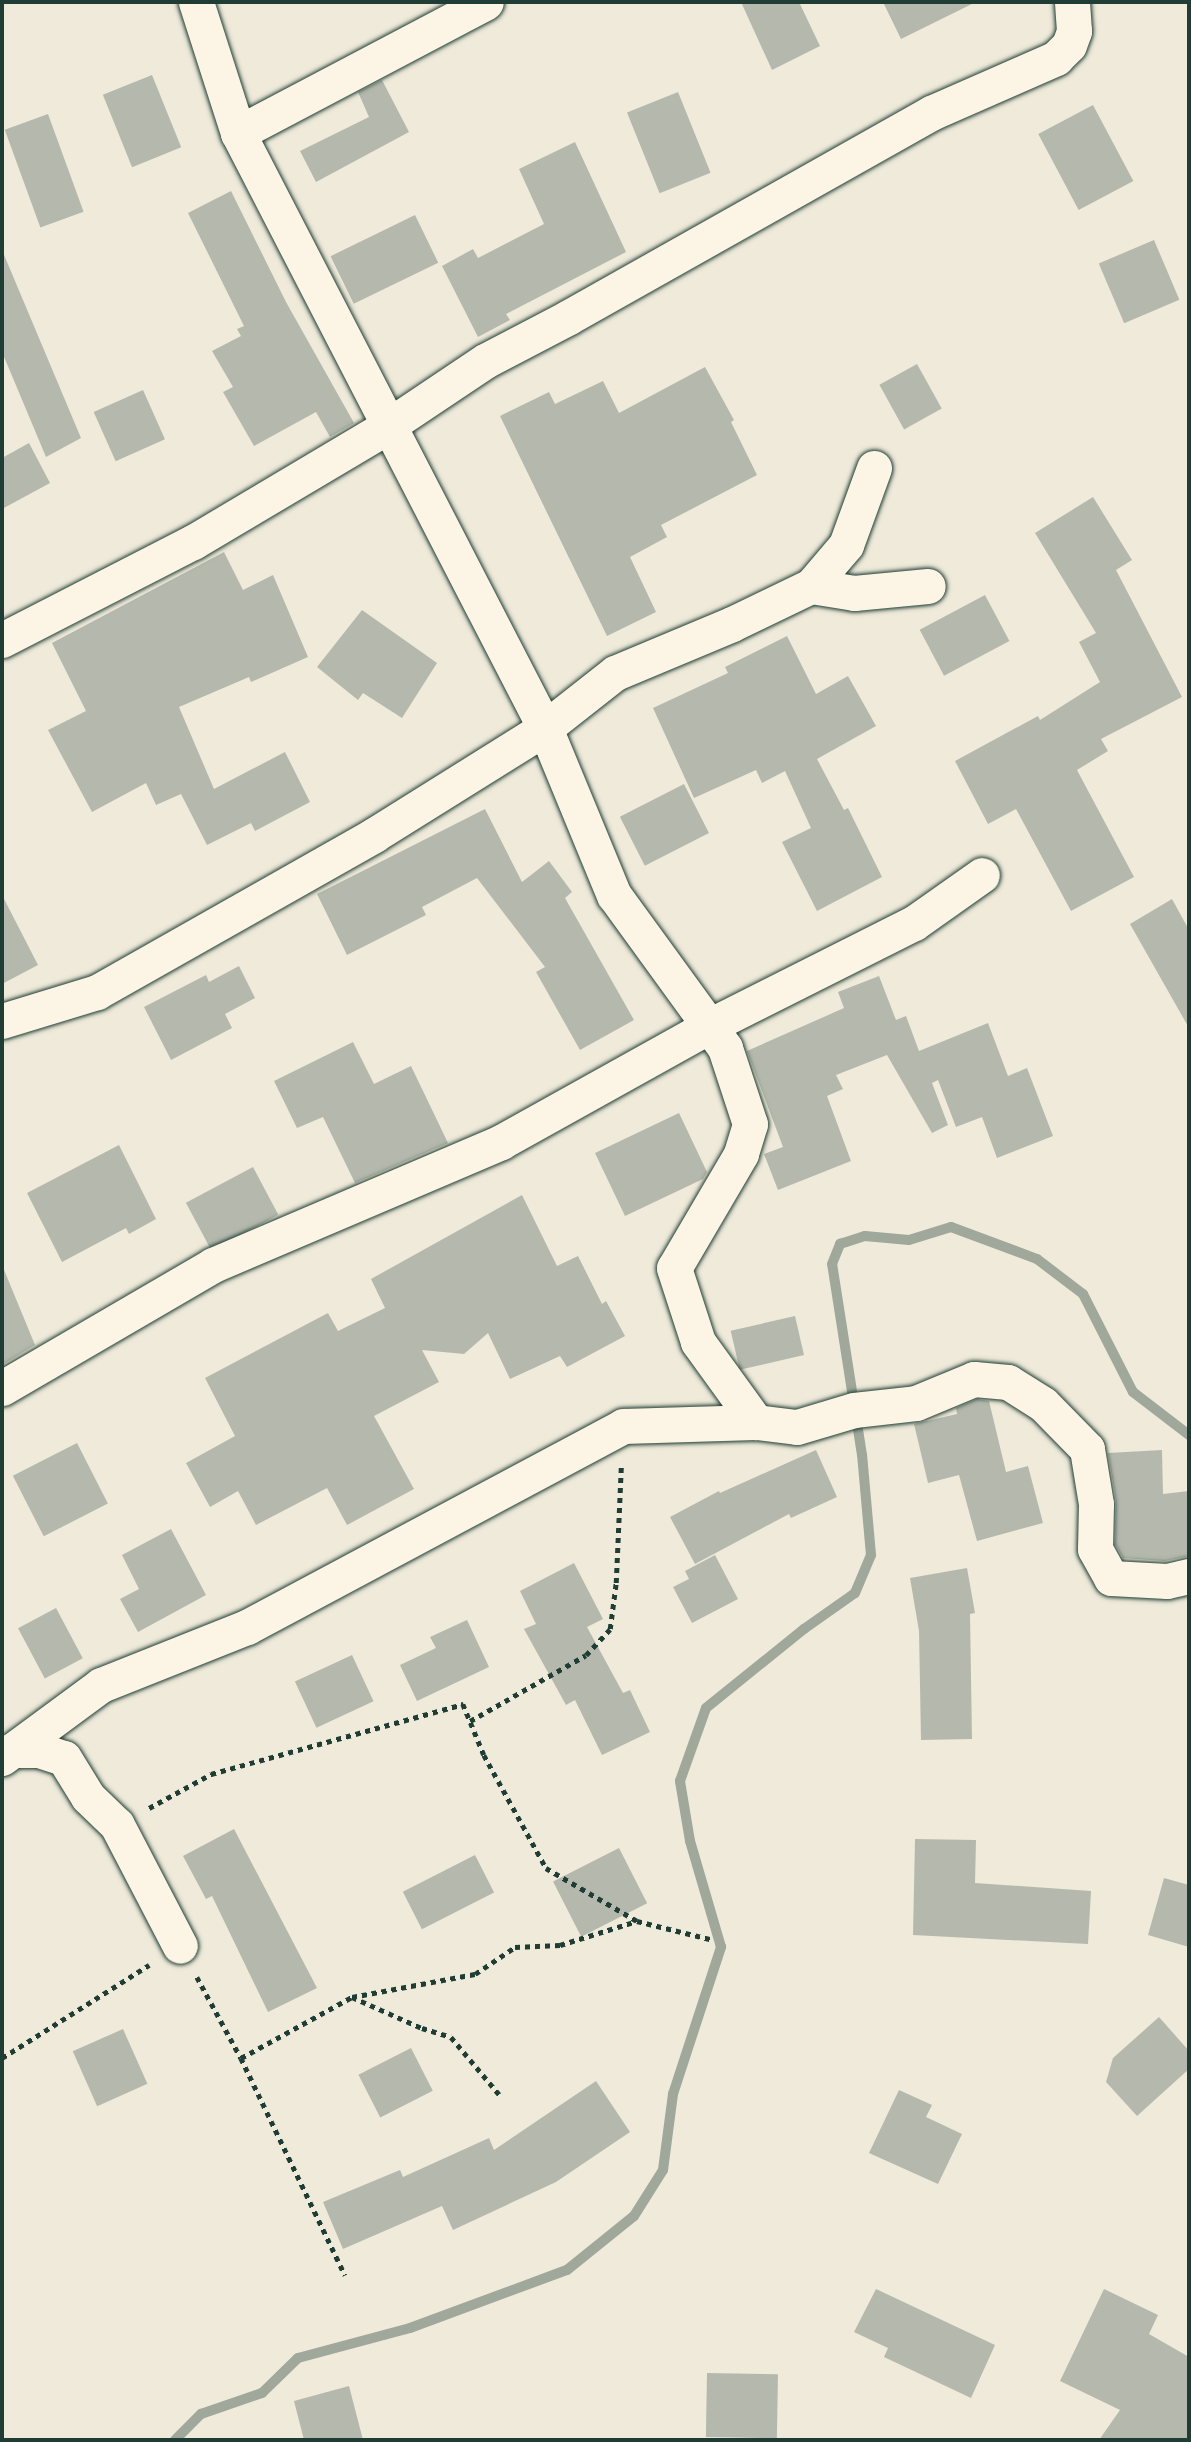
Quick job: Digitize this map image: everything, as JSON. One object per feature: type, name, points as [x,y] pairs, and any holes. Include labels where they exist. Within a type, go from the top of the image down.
[{"type":"street","points":[[196,2],[238,133],[545,728],[614,895],[725,1048],[750,1124],[741,1154],[674,1268],[698,1342],[756,1422]]},
{"type":"street","points":[[238,133],[486,2]]},
{"type":"street","points":[[2,640],[193,542],[388,426],[485,360],[569,317],[931,113],[1056,58],[1069,45],[1074,31],[1072,2]]},
{"type":"street","points":[[2,1021],[97,992],[374,835],[545,728],[615,673],[732,624],[811,586],[846,545],[874,468]]},
{"type":"street","points":[[811,586],[855,593],[928,586]]},
{"type":"street","points":[[2,1388],[214,1265],[501,1142],[709,1026],[914,923],[982,875]]},
{"type":"street","points":[[7,1754],[101,1685],[247,1628],[623,1426],[756,1422],[797,1427],[860,1410],[916,1403],[974,1379],[1008,1382],[1043,1404],[1087,1449],[1096,1504],[1095,1549],[1111,1578],[1167,1581],[1189,1576]]},
{"type":"street","points":[[7,1754],[39,1749],[64,1758],[88,1797],[117,1825],[180,1946]]},
{"type":"path","points":[[470,1721],[586,1655],[610,1629],[616,1583],[623,1426]]},
{"type":"path","points":[[117,1825],[211,1774],[463,1704],[484,1755],[546,1868],[637,1921],[714,1940]]},
{"type":"path","points":[[241,2058],[352,1997],[475,1974],[515,1947],[560,1945],[637,1921]]},
{"type":"path","points":[[2,2057],[180,1946],[241,2058],[345,2275]]},
{"type":"path","points":[[352,1997],[452,2037],[499,2094]]},
{"type":"building","points":[[741,2],[799,2],[820,46],[772,70]]},
{"type":"building","points":[[883,2],[976,2],[901,39]]},
{"type":"building","points":[[152,75],[181,147],[132,167],[103,95]]},
{"type":"building","points":[[382,80],[409,132],[316,182],[300,151],[369,117],[358,92]]},
{"type":"building","points":[[678,92],[711,173],[660,193],[627,113]]},
{"type":"building","points":[[1093,105],[1133,181],[1079,210],[1038,134]]},
{"type":"building","points":[[48,114],[84,212],[40,227],[5,130]]},
{"type":"building","points":[[575,142],[626,252],[506,314],[510,320],[478,337],[442,266],[473,249],[478,258],[544,224],[519,169]]},
{"type":"building","points":[[231,191],[286,302],[354,423],[330,437],[316,412],[254,446],[223,392],[233,387],[212,351],[241,336],[237,329],[244,326],[188,213]]},
{"type":"building","points":[[415,215],[438,263],[354,304],[331,256]]},
{"type":"building","points":[[1154,240],[1179,300],[1124,323],[1099,263]]},
{"type":"building","points":[[2,250],[81,438],[46,457],[2,352]]},
{"type":"building","points":[[917,364],[942,409],[904,429],[879,385]]},
{"type":"building","points":[[705,367],[734,420],[731,422],[757,475],[661,525],[667,537],[630,557],[656,612],[607,636],[500,416],[549,392],[555,404],[603,381],[619,413]]},
{"type":"building","points":[[143,390],[165,439],[116,461],[94,412]]},
{"type":"building","points":[[29,443],[50,483],[2,509],[2,458]]},
{"type":"building","points":[[1093,497],[1132,560],[1116,570],[1182,697],[1101,739],[1108,751],[1077,770],[1134,877],[1071,911],[1016,809],[988,824],[955,761],[1038,716],[1040,720],[1100,682],[1079,642],[1096,633],[1035,533]]},
{"type":"building","points":[[224,552],[243,590],[273,575],[308,657],[251,682],[249,677],[179,707],[214,789],[285,752],[310,802],[255,831],[251,823],[207,845],[181,794],[156,805],[146,783],[92,812],[48,730],[86,711],[52,643]]},
{"type":"building","points":[[985,595],[1009,641],[944,676],[920,630]]},
{"type":"building","points":[[362,610],[437,663],[402,718],[363,693],[358,700],[317,667]]},
{"type":"building","points":[[787,636],[816,694],[848,676],[876,726],[817,759],[844,810],[848,808],[882,877],[817,911],[782,842],[811,828],[785,771],[762,783],[756,770],[694,798],[653,708],[728,673],[725,667]]},
{"type":"building","points":[[684,784],[709,833],[645,866],[620,817]]},
{"type":"building","points":[[485,809],[522,882],[549,861],[572,892],[565,898],[634,1020],[580,1050],[536,972],[545,967],[477,878],[422,907],[426,915],[347,955],[317,894]]},
{"type":"building","points":[[2,895],[38,965],[2,984]]},
{"type":"building","points":[[1172,899],[1189,930],[1189,1028],[1130,924]]},
{"type":"building","points":[[239,966],[255,998],[225,1014],[232,1028],[171,1060],[144,1007],[206,975],[209,982]]},
{"type":"building","points":[[879,976],[896,1020],[906,1016],[919,1051],[988,1023],[1008,1076],[1027,1068],[1053,1136],[997,1158],[982,1117],[956,1127],[938,1080],[932,1083],[948,1125],[932,1133],[887,1055],[836,1075],[843,1089],[827,1096],[851,1161],[778,1190],[764,1154],[783,1147],[747,1051],[844,1008],[838,992]]},
{"type":"building","points":[[353,1042],[374,1084],[411,1066],[448,1143],[355,1183],[323,1117],[297,1128],[274,1081]]},
{"type":"building","points":[[679,1113],[707,1172],[703,1179],[625,1216],[595,1153]]},
{"type":"building","points":[[119,1145],[156,1219],[129,1234],[126,1228],[62,1262],[27,1193]]},
{"type":"building","points":[[253,1167],[278,1215],[211,1250],[186,1203]]},
{"type":"building","points":[[522,1195],[557,1266],[578,1256],[602,1304],[606,1301],[625,1336],[567,1367],[560,1356],[510,1379],[488,1333],[464,1354],[422,1350],[439,1382],[374,1416],[414,1489],[347,1525],[327,1488],[256,1525],[238,1491],[210,1507],[186,1463],[235,1436],[205,1378],[328,1313],[338,1331],[385,1308],[371,1279]]},
{"type":"building","points":[[2,1265],[35,1345],[2,1365]]},
{"type":"building","points":[[795,1316],[804,1355],[740,1370],[731,1331]]},
{"type":"building","points":[[977,1399],[989,1401],[1006,1472],[1028,1466],[1043,1523],[977,1541],[959,1475],[928,1483],[914,1424],[957,1414],[956,1408]]},
{"type":"building","points":[[77,1443],[108,1504],[44,1536],[13,1476]]},
{"type":"building","points":[[816,1450],[837,1497],[791,1518],[789,1514],[695,1564],[670,1517],[719,1491],[720,1493]]},
{"type":"building","points":[[1162,1450],[1163,1494],[1189,1491],[1189,1556],[1165,1561],[1123,1558],[1115,1544],[1116,1501],[1108,1453]]},
{"type":"building","points":[[171,1529],[206,1595],[138,1632],[120,1599],[139,1589],[122,1555]]},
{"type":"building","points":[[715,1555],[738,1599],[692,1623],[673,1587],[689,1579],[685,1571]]},
{"type":"building","points":[[574,1563],[603,1619],[587,1627],[623,1693],[630,1690],[650,1732],[602,1755],[575,1700],[566,1705],[524,1629],[536,1624],[520,1591]]},
{"type":"building","points":[[967,1568],[975,1613],[970,1614],[972,1739],[921,1740],[919,1631],[910,1578]]},
{"type":"building","points":[[56,1608],[83,1658],[45,1679],[18,1628]]},
{"type":"building","points":[[467,1620],[489,1667],[417,1701],[400,1665],[436,1648],[430,1637]]},
{"type":"building","points":[[352,1655],[374,1701],[316,1728],[295,1682]]},
{"type":"building","points":[[234,1829],[317,1988],[268,2012],[212,1896],[206,1899],[183,1856]]},
{"type":"building","points":[[915,1839],[976,1840],[975,1883],[1091,1891],[1088,1944],[913,1935]]},
{"type":"building","points":[[619,1848],[647,1903],[581,1937],[553,1882]]},
{"type":"building","points":[[475,1855],[494,1892],[422,1929],[403,1892]]},
{"type":"building","points":[[1164,1878],[1189,1885],[1189,1947],[1148,1935]]},
{"type":"building","points":[[1159,2017],[1189,2051],[1189,2069],[1137,2116],[1106,2082],[1113,2058]]},
{"type":"building","points":[[123,2029],[147,2084],[97,2106],[73,2051]]},
{"type":"building","points":[[411,2048],[433,2091],[380,2118],[358,2075]]},
{"type":"building","points":[[596,2081],[630,2132],[556,2182],[453,2230],[442,2206],[343,2249],[323,2202],[400,2170],[403,2177],[489,2138],[494,2150]]},
{"type":"building","points":[[899,2090],[932,2105],[926,2117],[962,2134],[938,2184],[869,2153]]},
{"type":"building","points":[[876,2289],[995,2345],[971,2398],[884,2357],[888,2348],[854,2332]]},
{"type":"building","points":[[1104,2289],[1158,2315],[1149,2334],[1189,2357],[1189,2440],[1099,2440],[1120,2410],[1060,2381]]},
{"type":"building","points":[[707,2373],[778,2374],[777,2438],[706,2437]]},
{"type":"building","points":[[349,2386],[363,2440],[304,2440],[294,2401]]},
{"type":"waterway","points":[[175,2440],[201,2414],[262,2393],[298,2358],[410,2328],[567,2270],[634,2216],[663,2170],[673,2094],[721,1947],[690,1841],[680,1781],[706,1708],[804,1629],[855,1593],[871,1555],[862,1455],[832,1264],[840,1244],[865,1236],[909,1240],[951,1227],[1037,1259],[1083,1294],[1133,1392],[1189,1435]]}]
